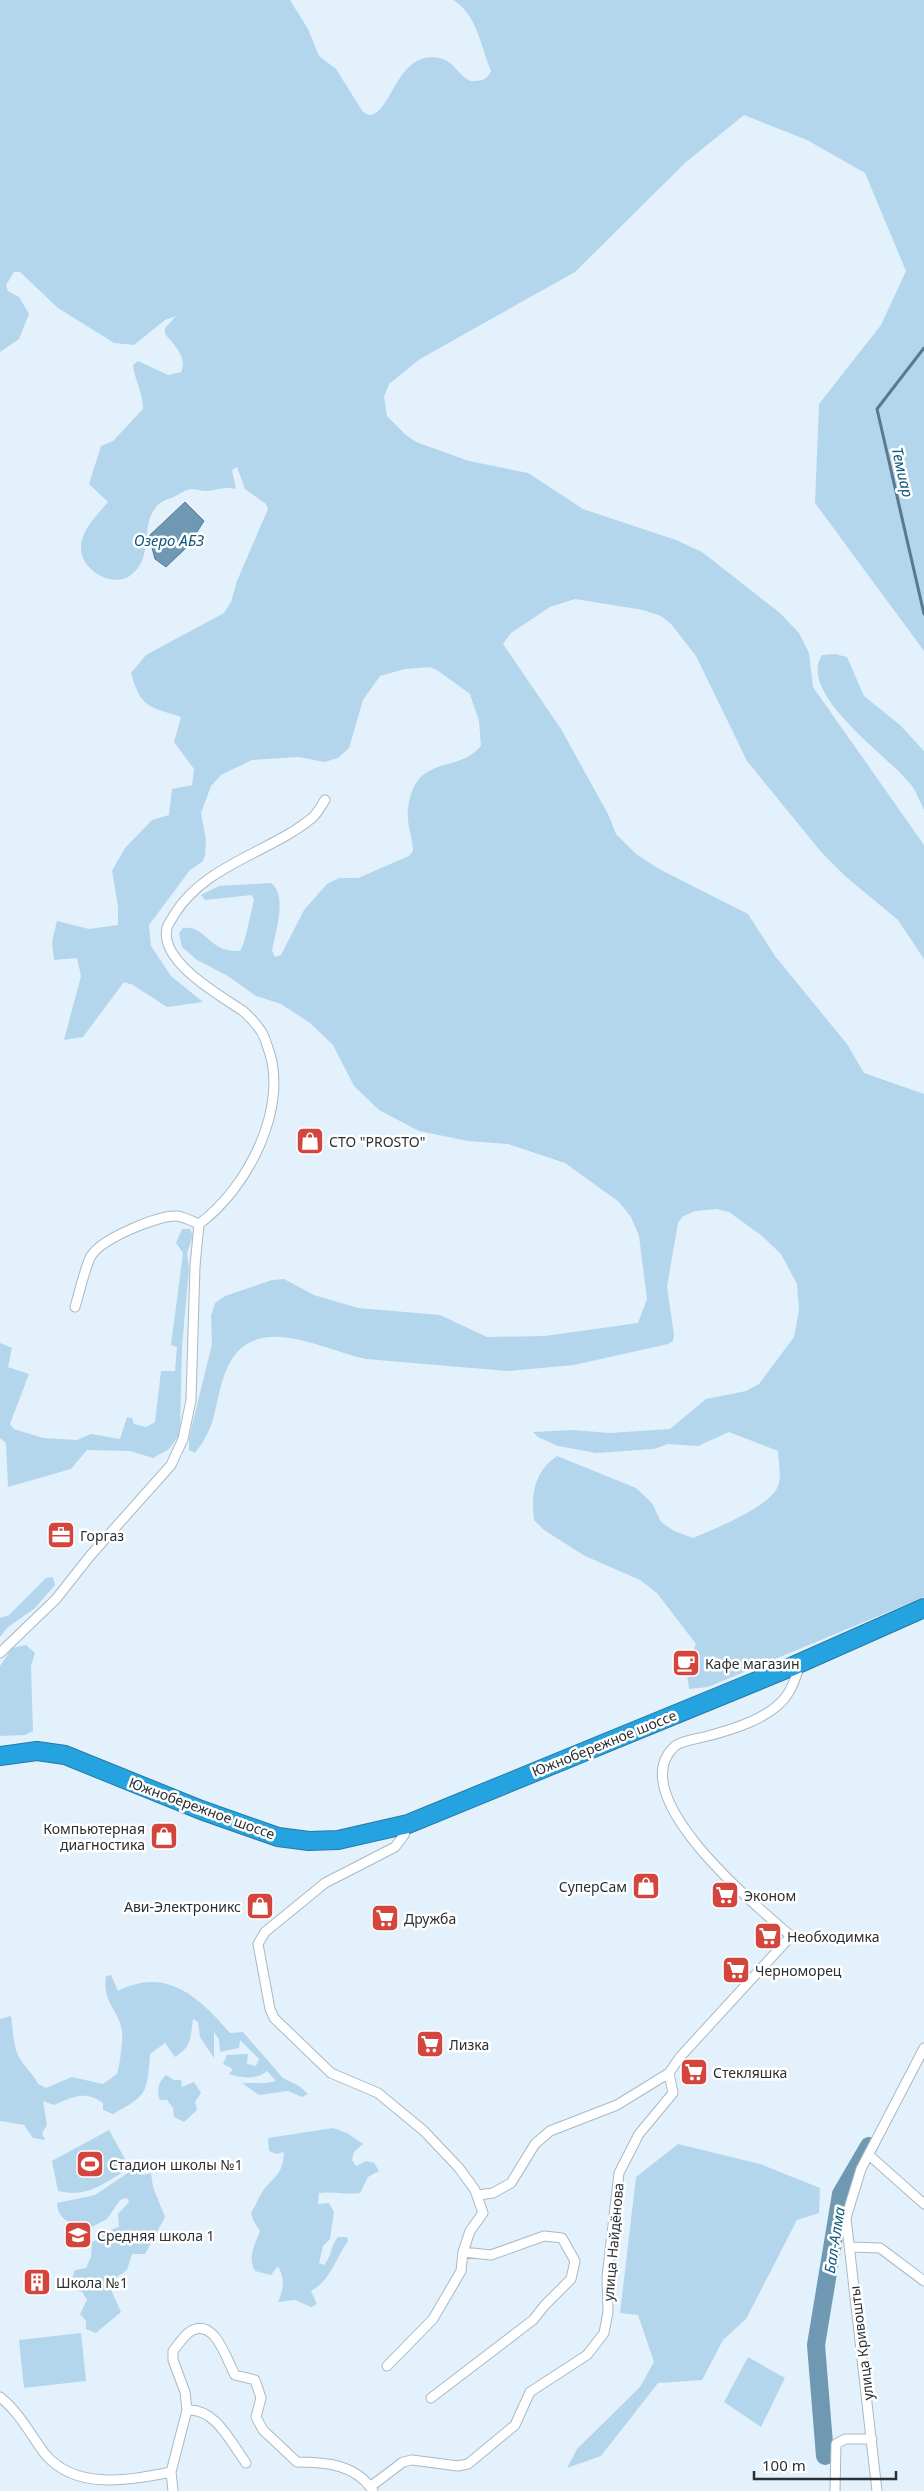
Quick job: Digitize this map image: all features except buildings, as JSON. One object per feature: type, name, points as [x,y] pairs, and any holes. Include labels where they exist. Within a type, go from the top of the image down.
[{"type":"highway","name":"Южнобережное шоссе","points":[[799,1658],[924,1603]]},
{"type":"highway","name":"Южнобережное шоссе","points":[[0,1756],[37,1751],[65,1754],[201,1810],[278,1837],[309,1841],[338,1840],[407,1820],[924,1608]]},
{"type":"highway","name":"Южнобережное шоссе","points":[[0,1748],[37,1743],[66,1748],[170,1787],[219,1809],[284,1834],[334,1835],[407,1820]]},
{"type":"street","points":[[0,1653],[4,1647],[56,1599],[90,1556],[171,1465],[183,1439],[191,1400],[195,1266],[199,1224],[213,1214],[254,1160],[267,1125],[272,1100],[273,1061],[262,1032],[244,1012],[201,982],[178,961],[168,944],[167,929],[178,910],[196,888],[230,866],[290,833],[313,817],[326,800]]},
{"type":"street","points":[[75,1307],[91,1256],[102,1245],[115,1237],[160,1219],[178,1216],[199,1224]]},
{"type":"street","points":[[478,2195],[493,2192],[511,2183],[535,2144],[550,2131],[617,2105],[669,2073],[680,2057],[790,1936],[762,1911],[696,1845],[677,1820],[666,1794],[663,1777],[665,1759],[676,1745],[732,1730],[775,1709],[789,1692],[799,1658]]},
{"type":"street","points":[[387,2366],[433,2319],[461,2271],[463,2252],[470,2231],[483,2213],[478,2195],[459,2168],[424,2131],[378,2093],[332,2073],[274,2018],[258,1944],[265,1932],[326,1883],[395,1847],[404,1835],[407,1820]]},
{"type":"street","name":"улица Кривошты","points":[[877,2491],[846,2218],[860,2169],[869,2156],[924,2048]]},
{"type":"street","name":"улица Найдёнова","points":[[372,2489],[403,2462],[412,2460],[458,2466],[468,2464],[515,2425],[530,2392],[587,2356],[604,2333],[608,2312],[607,2276],[619,2173],[639,2134],[673,2093],[669,2073]]},
{"type":"street","points":[[869,2156],[924,2204]]},
{"type":"street","points":[[431,2398],[533,2320],[571,2279],[575,2261],[562,2238],[544,2236],[491,2255],[463,2252]]},
{"type":"street","points":[[849,2247],[880,2248],[924,2281]]},
{"type":"street","points":[[173,2491],[171,2472],[187,2410],[185,2392],[173,2360],[173,2351],[190,2331],[198,2329],[208,2331],[220,2340],[235,2375],[255,2380],[261,2398],[256,2417],[263,2430],[297,2462],[326,2462],[353,2471],[372,2489]]},
{"type":"street","points":[[0,2397],[24,2421],[46,2455],[60,2468],[75,2477],[102,2481],[125,2480],[171,2472]]},
{"type":"street","points":[[187,2410],[196,2409],[210,2416],[246,2464]]},
{"type":"street","points":[[834,2491],[836,2444],[845,2440],[872,2438]]},
{"type":"shaded area","points":[[0,0],[290,0],[308,29],[319,56],[336,69],[363,112],[369,115],[377,112],[384,104],[406,70],[415,62],[428,57],[447,61],[470,81],[483,80],[487,77],[491,71],[473,22],[461,6],[453,0],[924,0],[924,651],[815,503],[819,404],[881,325],[906,271],[865,173],[807,140],[744,115],[685,163],[575,272],[420,359],[389,384],[384,397],[387,416],[416,442],[469,461],[528,473],[583,509],[676,540],[702,552],[780,613],[799,633],[809,653],[813,687],[924,845],[924,959],[898,920],[845,876],[822,853],[747,761],[696,656],[671,624],[661,616],[643,610],[575,599],[550,607],[511,633],[503,644],[561,729],[608,814],[616,834],[636,854],[659,869],[748,914],[775,956],[847,1044],[864,1073],[924,1094],[924,1597],[708,1687],[689,1689],[686,1666],[696,1644],[657,1593],[640,1580],[585,1556],[544,1530],[534,1520],[533,1501],[536,1484],[543,1469],[557,1456],[636,1488],[652,1503],[661,1522],[674,1531],[693,1538],[753,1509],[773,1494],[778,1486],[780,1473],[778,1451],[729,1432],[698,1446],[668,1444],[654,1449],[596,1453],[558,1446],[538,1437],[533,1432],[572,1430],[610,1433],[670,1429],[706,1399],[746,1391],[759,1384],[794,1337],[799,1310],[797,1284],[781,1254],[762,1236],[729,1212],[716,1209],[695,1211],[682,1217],[678,1223],[667,1287],[674,1335],[673,1341],[668,1344],[574,1365],[507,1371],[366,1359],[306,1342],[267,1337],[250,1342],[235,1355],[224,1376],[208,1433],[195,1453],[189,1450],[189,1438],[212,1344],[211,1316],[215,1303],[225,1296],[272,1280],[284,1279],[314,1295],[358,1308],[440,1315],[487,1337],[545,1336],[638,1323],[647,1299],[639,1236],[631,1217],[619,1202],[565,1163],[508,1144],[468,1141],[419,1131],[379,1110],[354,1086],[333,1045],[310,1023],[281,1004],[256,996],[228,976],[197,960],[182,947],[179,933],[183,928],[191,928],[203,934],[221,948],[240,951],[246,935],[254,900],[252,895],[205,900],[201,895],[219,886],[271,883],[279,896],[280,905],[272,951],[275,957],[281,955],[304,910],[327,884],[339,878],[358,878],[409,856],[413,851],[408,809],[412,791],[419,779],[438,767],[471,755],[481,746],[479,721],[470,694],[430,667],[405,669],[380,676],[363,700],[349,748],[338,758],[324,762],[299,757],[252,760],[221,775],[211,786],[201,813],[206,840],[205,856],[202,862],[190,870],[149,925],[151,946],[171,976],[203,1002],[167,1007],[133,985],[124,982],[83,1037],[64,1040],[81,976],[77,958],[54,960],[52,942],[57,921],[89,929],[118,925],[118,907],[112,871],[125,848],[152,820],[169,815],[172,789],[192,785],[194,769],[174,742],[181,717],[154,708],[143,700],[131,673],[146,655],[224,613],[231,602],[237,581],[268,509],[266,504],[245,489],[237,467],[232,470],[236,489],[224,488],[206,491],[191,489],[159,504],[149,522],[143,559],[131,575],[123,579],[105,578],[89,567],[84,559],[81,550],[86,529],[108,502],[89,484],[101,446],[113,441],[143,409],[133,365],[138,361],[168,375],[181,372],[183,361],[176,347],[165,334],[165,328],[176,316],[165,320],[134,345],[114,343],[58,308],[20,272],[14,272],[6,285],[8,291],[19,297],[29,314],[19,339],[0,352]]},
{"type":"shaded area","points":[[835,654],[847,657],[864,696],[900,725],[924,751],[924,810],[912,786],[902,774],[850,725],[834,707],[822,689],[818,671],[822,655]]},
{"type":"shaded area","points":[[182,1229],[190,1229],[193,1235],[187,1253],[189,1268],[182,1347],[180,1434],[169,1449],[153,1458],[130,1451],[87,1450],[71,1469],[8,1487],[6,1443],[0,1438],[0,1343],[12,1348],[8,1367],[29,1374],[10,1424],[14,1429],[43,1438],[77,1440],[91,1434],[120,1439],[127,1417],[132,1418],[134,1424],[146,1427],[155,1422],[161,1371],[175,1371],[177,1347],[171,1345],[183,1253],[176,1243]]},
{"type":"shaded area","points":[[53,1577],[55,1585],[34,1609],[8,1627],[0,1637],[0,1618],[9,1615],[46,1578]]},
{"type":"shaded area","points":[[26,1645],[35,1653],[31,1666],[33,1731],[25,1735],[0,1736],[0,1666],[12,1648]]},
{"type":"shaded area","points":[[111,1975],[118,1991],[135,1984],[151,1982],[166,1984],[194,1997],[230,2033],[243,2032],[283,2078],[299,2086],[308,2094],[302,2097],[288,2091],[259,2095],[242,2083],[276,2081],[267,2071],[254,2077],[239,2076],[229,2074],[233,2069],[223,2064],[227,2055],[248,2054],[247,2064],[256,2066],[259,2059],[240,2040],[239,2048],[220,2052],[219,2039],[214,2032],[214,2058],[200,2037],[198,2022],[193,2019],[190,2041],[185,2049],[175,2057],[165,2043],[150,2054],[148,2077],[144,2092],[133,2102],[113,2114],[103,2110],[103,2103],[97,2099],[85,2096],[73,2097],[54,2105],[43,2101],[47,2125],[42,2133],[45,2140],[33,2138],[24,2125],[0,2121],[0,2019],[11,2016],[16,2051],[38,2084],[46,2088],[72,2077],[103,2084],[117,2074],[122,2031],[106,1993],[106,1976]]},
{"type":"shaded area","points":[[166,2075],[174,2080],[181,2080],[182,2087],[194,2082],[201,2093],[195,2102],[197,2110],[184,2122],[174,2117],[173,2108],[167,2100],[160,2100],[159,2086]]},
{"type":"shaded area","points":[[333,2128],[347,2133],[363,2144],[354,2152],[352,2160],[356,2166],[366,2161],[374,2163],[379,2171],[368,2177],[360,2193],[319,2193],[318,2204],[329,2203],[334,2212],[330,2239],[323,2246],[319,2263],[324,2265],[327,2262],[338,2237],[347,2237],[348,2241],[328,2275],[318,2287],[311,2291],[317,2304],[311,2307],[295,2300],[278,2302],[283,2284],[278,2266],[271,2275],[255,2271],[252,2261],[253,2251],[260,2231],[253,2220],[251,2212],[265,2188],[279,2172],[283,2160],[284,2152],[276,2154],[269,2151],[268,2138]]},
{"type":"shaded area","name":"Стадион школы №1","points":[[109,2130],[130,2168],[104,2184],[88,2191],[69,2193],[58,2191],[52,2161]]},
{"type":"shaded area","points":[[678,2144],[760,2164],[820,2188],[819,2213],[797,2220],[746,2319],[723,2340],[702,2380],[658,2383],[601,2456],[567,2468],[577,2449],[640,2387],[654,2362],[638,2315],[620,2313],[636,2177]]},
{"type":"shaded area","points":[[139,2169],[143,2175],[151,2173],[153,2187],[165,2217],[145,2254],[132,2254],[127,2270],[108,2283],[121,2312],[96,2333],[86,2329],[86,2321],[80,2314],[87,2300],[82,2292],[76,2290],[72,2278],[75,2270],[86,2268],[91,2257],[92,2242],[119,2227],[118,2214],[129,2202],[127,2198],[120,2200],[107,2219],[90,2228],[72,2223],[63,2218],[57,2203],[95,2195],[129,2172]]},
{"type":"shaded area","points":[[81,2333],[86,2381],[24,2388],[19,2340]]},
{"type":"shaded area","points":[[748,2357],[785,2378],[761,2427],[724,2402]]},
{"type":"water","name":"Озеро АБЗ","points":[[185,502],[204,521],[188,546],[166,567],[155,559],[149,536]]},
{"type":"waterway","name":"Темиар","points":[[924,348],[877,409],[924,614]]},
{"type":"waterway","name":"Бал-Алма","points":[[825,2456],[816,2345],[841,2194],[869,2146]]},
{"type":"place","name":"СТО \"PROSTO\"","points":[[310,1141]]},
{"type":"place","name":"Горгаз","points":[[61,1535]]},
{"type":"place","name":"Кафе магазин","points":[[686,1663]]},
{"type":"place","name":"Компьютерная диагностика","points":[[164,1836]]},
{"type":"place","name":"СуперСам","points":[[646,1886]]},
{"type":"place","name":"Эконом","points":[[725,1895]]},
{"type":"place","name":"Ави-Электроникс","points":[[260,1906]]},
{"type":"place","name":"Дружба","points":[[385,1918]]},
{"type":"place","name":"Необходимка","points":[[768,1936]]},
{"type":"place","name":"Черноморец","points":[[736,1970]]},
{"type":"place","name":"Лизка","points":[[430,2044]]},
{"type":"place","name":"Стекляшка","points":[[694,2072]]},
{"type":"place","name":"Стадион школы №1","points":[[90,2164]]},
{"type":"place","name":"Средняя школа 1","points":[[78,2235]]},
{"type":"place","name":"Школа №1","points":[[37,2282]]}]
